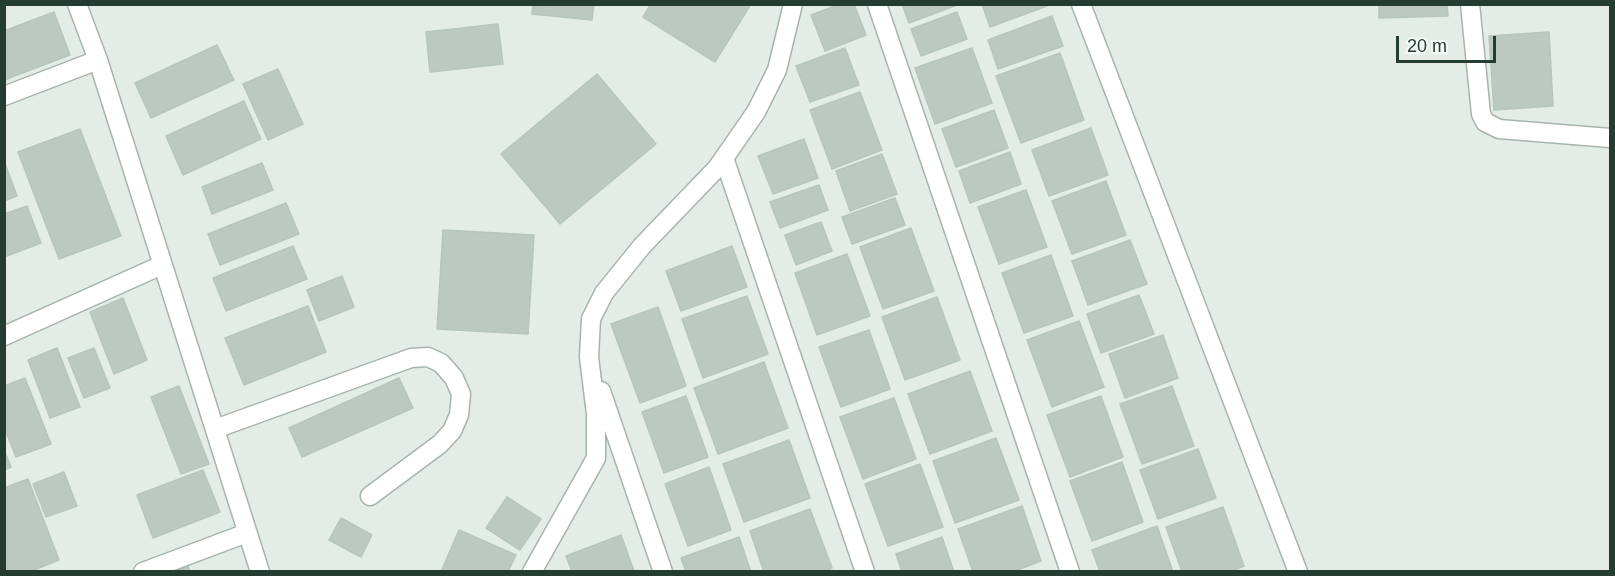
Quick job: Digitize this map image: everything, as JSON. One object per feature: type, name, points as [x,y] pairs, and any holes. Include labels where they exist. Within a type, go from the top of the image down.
[{"type":"street","points":[[77,4],[98,60],[260,572]]},
{"type":"street","points":[[532,572],[596,458],[596,414],[589,357],[591,320],[604,293],[642,246],[717,168],[756,112],[777,70],[793,4]]},
{"type":"street","points":[[877,4],[1070,572]]},
{"type":"street","points":[[1081,4],[1298,572]]},
{"type":"street","points":[[1470,4],[1481,114],[1485,122],[1499,129],[1611,138]]},
{"type":"street","points":[[4,96],[98,60]]},
{"type":"street","points":[[724,158],[865,572]]},
{"type":"street","points":[[4,336],[162,265]]},
{"type":"street","points":[[215,429],[411,358],[428,357],[441,363],[454,378],[461,394],[459,416],[452,431],[440,444],[370,496]]},
{"type":"street","points":[[589,357],[663,572]]},
{"type":"street","points":[[143,572],[248,533]]},
{"type":"building","points":[[533,4],[594,4],[592,20],[532,14]]},
{"type":"building","points":[[651,4],[751,4],[715,62],[643,17]]},
{"type":"building","points":[[840,4],[854,4],[866,35],[825,51],[811,15]]},
{"type":"building","points":[[902,4],[960,4],[909,23]]},
{"type":"building","points":[[982,4],[1046,4],[1047,6],[990,27]]},
{"type":"building","points":[[1379,4],[1447,4],[1448,16],[1379,18]]},
{"type":"building","points":[[54,12],[70,55],[4,80],[4,31]]},
{"type":"building","points":[[957,12],[967,39],[921,56],[911,29]]},
{"type":"building","points":[[1052,16],[1063,46],[998,69],[988,40]]},
{"type":"building","points":[[498,24],[503,64],[430,72],[426,32]]},
{"type":"building","points":[[1549,32],[1553,106],[1494,110],[1489,36]]},
{"type":"building","points":[[217,45],[234,80],[151,118],[135,83]]},
{"type":"building","points":[[845,48],[859,85],[810,102],[796,66]]},
{"type":"building","points":[[972,48],[992,103],[935,124],[915,68]]},
{"type":"building","points":[[1060,53],[1084,120],[1021,143],[996,76]]},
{"type":"building","points":[[278,69],[303,124],[268,140],[243,84]]},
{"type":"building","points":[[597,74],[656,144],[560,224],[501,154]]},
{"type":"building","points":[[860,92],[882,150],[832,169],[810,110]]},
{"type":"building","points":[[244,101],[261,139],[183,175],[166,136]]},
{"type":"building","points":[[994,110],[1008,148],[956,167],[942,129]]},
{"type":"building","points":[[1091,128],[1108,175],[1049,196],[1032,150]]},
{"type":"building","points":[[80,129],[121,236],[59,259],[18,152]]},
{"type":"building","points":[[804,139],[818,178],[773,194],[758,156]]},
{"type":"building","points":[[1010,152],[1021,184],[970,203],[959,171]]},
{"type":"building","points":[[882,154],[897,194],[850,211],[836,171]]},
{"type":"building","points":[[4,161],[17,196],[4,201]]},
{"type":"building","points":[[262,163],[273,190],[212,214],[202,187]]},
{"type":"building","points":[[1106,181],[1126,235],[1072,254],[1052,201]]},
{"type":"building","points":[[819,185],[828,210],[780,228],[770,202]]},
{"type":"building","points":[[1026,190],[1047,247],[999,264],[978,207]]},
{"type":"building","points":[[895,198],[905,225],[852,244],[842,217]]},
{"type":"building","points":[[286,203],[299,234],[220,265],[208,234]]},
{"type":"building","points":[[27,206],[41,243],[4,257],[4,214]]},
{"type":"building","points":[[821,222],[832,251],[796,265],[785,235]]},
{"type":"building","points":[[911,228],[934,291],[883,309],[860,247]]},
{"type":"building","points":[[443,230],[534,235],[528,334],[437,329]]},
{"type":"building","points":[[1130,240],[1147,284],[1088,305],[1072,261]]},
{"type":"building","points":[[293,246],[307,279],[226,311],[213,278]]},
{"type":"building","points":[[732,246],[747,287],[681,311],[666,271]]},
{"type":"building","points":[[847,254],[870,316],[817,335],[795,273]]},
{"type":"building","points":[[1051,255],[1073,316],[1024,333],[1002,273]]},
{"type":"building","points":[[342,276],[354,307],[319,321],[307,290]]},
{"type":"building","points":[[1139,295],[1154,334],[1101,353],[1087,314]]},
{"type":"building","points":[[747,296],[768,354],[703,378],[682,319]]},
{"type":"building","points":[[937,297],[960,360],[905,380],[882,317]]},
{"type":"building","points":[[123,298],[147,360],[114,374],[90,312]]},
{"type":"building","points":[[308,306],[326,352],[244,385],[225,338]]},
{"type":"building","points":[[658,307],[686,386],[640,403],[611,324]]},
{"type":"building","points":[[1079,321],[1104,387],[1052,407],[1027,340]]},
{"type":"building","points":[[869,330],[890,389],[841,407],[819,347]]},
{"type":"building","points":[[1163,335],[1178,378],[1125,398],[1109,354]]},
{"type":"building","points":[[57,348],[80,407],[50,418],[28,360]]},
{"type":"building","points":[[94,348],[110,388],[84,398],[68,358]]},
{"type":"building","points":[[764,362],[788,428],[718,454],[694,388]]},
{"type":"building","points":[[970,371],[992,431],[930,454],[908,394]]},
{"type":"building","points":[[25,378],[51,444],[16,457],[4,427],[4,386]]},
{"type":"building","points":[[399,378],[413,408],[302,457],[289,428]]},
{"type":"building","points":[[179,386],[209,464],[181,474],[151,397]]},
{"type":"building","points":[[1172,386],[1194,446],[1142,464],[1120,404]]},
{"type":"building","points":[[686,396],[708,457],[664,473],[642,412]]},
{"type":"building","points":[[1101,396],[1123,457],[1070,477],[1047,415]]},
{"type":"building","points":[[894,398],[916,459],[863,479],[840,417]]},
{"type":"building","points":[[996,438],[1019,500],[955,523],[933,461]]},
{"type":"building","points":[[789,440],[810,498],[744,522],[723,464]]},
{"type":"building","points":[[1198,449],[1216,498],[1158,519],[1140,470]]},
{"type":"building","points":[[4,450],[11,467],[4,470]]},
{"type":"building","points":[[1122,462],[1143,522],[1092,541],[1070,481]]},
{"type":"building","points":[[920,464],[943,527],[888,546],[865,484]]},
{"type":"building","points":[[709,467],[731,530],[688,546],[665,484]]},
{"type":"building","points":[[203,470],[220,512],[153,538],[137,495]]},
{"type":"building","points":[[64,472],[77,506],[46,517],[33,484]]},
{"type":"building","points":[[28,479],[59,560],[29,572],[4,572],[4,488]]},
{"type":"building","points":[[507,497],[541,519],[520,550],[486,528]]},
{"type":"building","points":[[1022,506],[1041,561],[1012,572],[973,572],[958,529]]},
{"type":"building","points":[[1223,507],[1244,566],[1230,572],[1182,572],[1166,527]]},
{"type":"building","points":[[810,509],[832,568],[824,572],[764,572],[750,531]]},
{"type":"building","points":[[341,518],[372,535],[361,557],[329,540]]},
{"type":"building","points":[[1157,526],[1173,572],[1100,572],[1092,550]]},
{"type":"building","points":[[459,530],[516,555],[508,572],[441,572]]},
{"type":"building","points":[[621,535],[634,571],[572,572],[566,556]]},
{"type":"building","points":[[739,537],[751,572],[686,572],[681,558]]},
{"type":"building","points":[[942,537],[954,572],[902,572],[896,554]]},
{"type":"building","points":[[188,566],[190,572],[174,572]]}]
